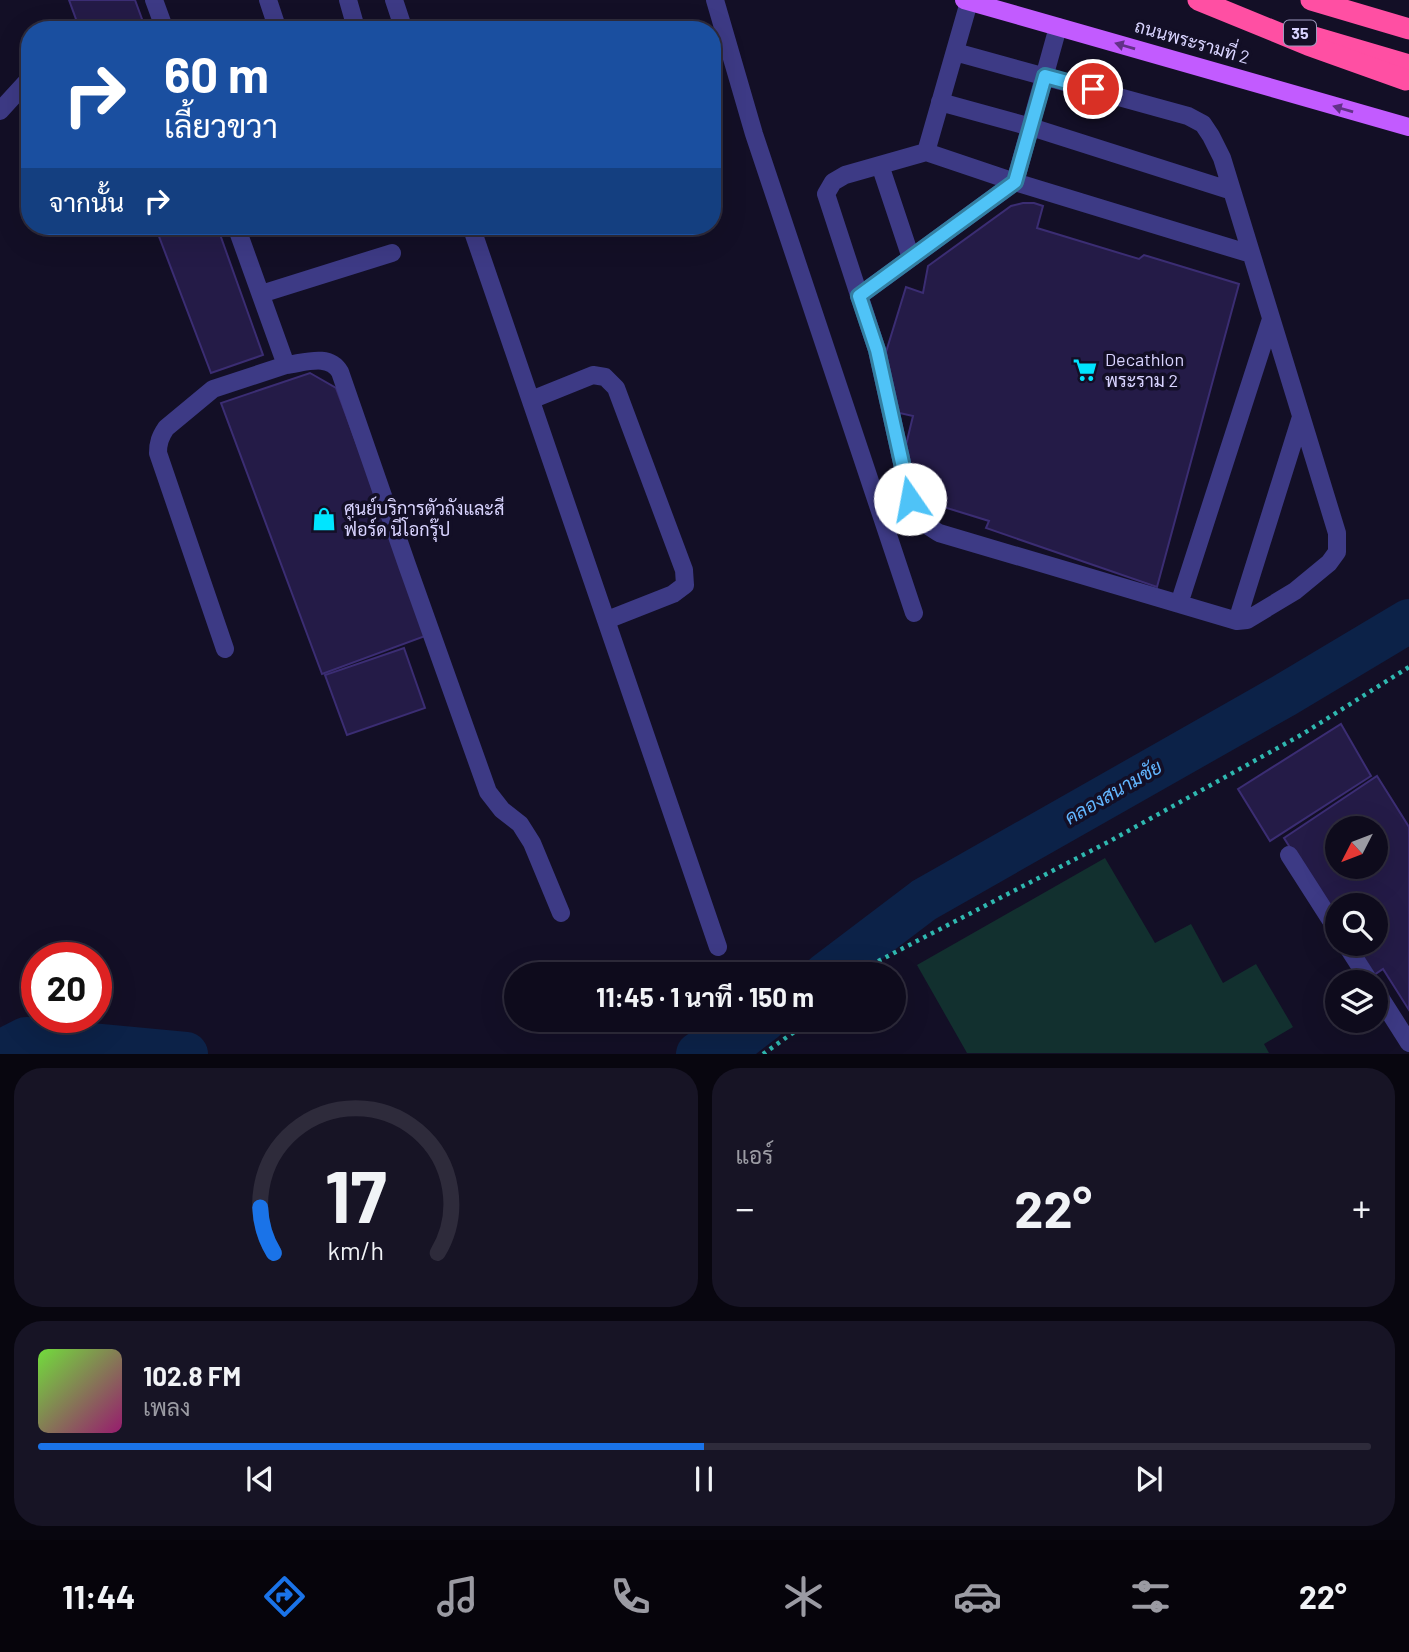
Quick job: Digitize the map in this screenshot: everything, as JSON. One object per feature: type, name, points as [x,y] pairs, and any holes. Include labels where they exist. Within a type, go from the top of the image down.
[{"type":"highway","name":"35","points":[[1191,0],[1409,65]]},
{"type":"highway","points":[[1198,0],[1308,45],[1409,81]]},
{"type":"highway","points":[[1311,0],[1409,29]]},
{"type":"main road","name":"ถนนพระรามที่ 2","points":[[966,1],[1409,127]]},
{"type":"street","points":[[154,0],[162,21]]},
{"type":"street","points":[[268,0],[275,21]]},
{"type":"street","points":[[348,0],[354,21]]},
{"type":"street","points":[[394,0],[401,21]]},
{"type":"street","points":[[715,0],[754,134],[914,613]]},
{"type":"street","points":[[926,152],[955,51],[966,1]]},
{"type":"street","points":[[859,296],[1015,182],[1058,27]]},
{"type":"street","points":[[955,51],[1188,116],[1203,124],[1222,158],[1337,533],[1337,552],[1329,563],[1295,591],[1247,620],[1237,621],[940,533],[925,524],[910,499],[877,350],[825,194],[833,182],[845,175],[926,152],[1251,254]]},
{"type":"street","points":[[0,111],[21,88]]},
{"type":"street","points":[[940,102],[1031,127],[1232,191]]},
{"type":"street","points":[[880,165],[911,258]]},
{"type":"street","points":[[239,235],[286,365]]},
{"type":"street","points":[[474,235],[718,947]]},
{"type":"street","points":[[261,294],[392,253]]},
{"type":"street","points":[[1179,604],[1271,319]]},
{"type":"street","points":[[225,649],[158,453],[160,436],[214,389],[286,365],[330,361],[340,372],[488,792],[502,810],[520,824],[532,843],[561,913]]},
{"type":"street","points":[[531,400],[593,375],[605,377],[617,388],[684,570],[685,585],[673,594],[607,620]]},
{"type":"street","points":[[1237,621],[1301,417]]},
{"type":"street","points":[[1289,855],[1325,911]]},
{"type":"street","points":[[1388,1010],[1409,1043]]},
{"type":"path","points":[[877,962],[1110,841],[1301,735],[1409,667]]},
{"type":"path","points":[[763,1054],[794,1032]]},
{"type":"green space","points":[[1105,858],[1155,943],[1191,924],[1223,983],[1256,964],[1293,1027],[1264,1044],[1269,1053],[967,1053],[917,965]]},
{"type":"building","points":[[69,0],[135,0],[143,21],[77,21]]},
{"type":"building","points":[[1023,203],[1043,206],[1037,228],[1139,259],[1144,255],[1239,284],[1157,587],[986,528],[989,521],[921,500],[924,486],[915,483],[905,449],[913,416],[895,412],[886,352],[906,287],[923,293],[928,266],[1011,206]]},
{"type":"building","points":[[158,235],[220,235],[263,355],[211,373]]},
{"type":"building","name":"ศูนย์บริการตัวถังและสี ฟอร์ด นีโอกรุ๊ป","points":[[310,373],[336,388],[428,635],[322,674],[221,403]]},
{"type":"building","points":[[404,648],[425,708],[347,735],[325,675]]},
{"type":"building","points":[[1341,724],[1371,776],[1270,841],[1238,789]]},
{"type":"building","points":[[1377,776],[1409,827],[1409,1010],[1388,977],[1388,970],[1367,970],[1358,956],[1388,956],[1388,893],[1325,893],[1325,903],[1284,838]]},
{"type":"waterway","name":"คลองสนามชัย","points":[[842,962],[924,900],[1285,695],[1409,621]]},
{"type":"waterway","name":"คลองสนามชัย","points":[[698,1054],[733,1044],[748,1032]]},
{"type":"waterway","name":"คลองสนามชัย","points":[[0,1052],[26,1039],[186,1054]]},
{"type":"place","name":"Decathlon พระราม 2","points":[[1085,370]]},
{"type":"place","name":"ศูนย์บริการตัวถังและสี ฟอร์ด นีโอกรุ๊ป","points":[[324,519]]},
{"type":"route","points":[[910,499],[877,350],[859,296],[1015,182],[1045,76],[1093,89]]}]
